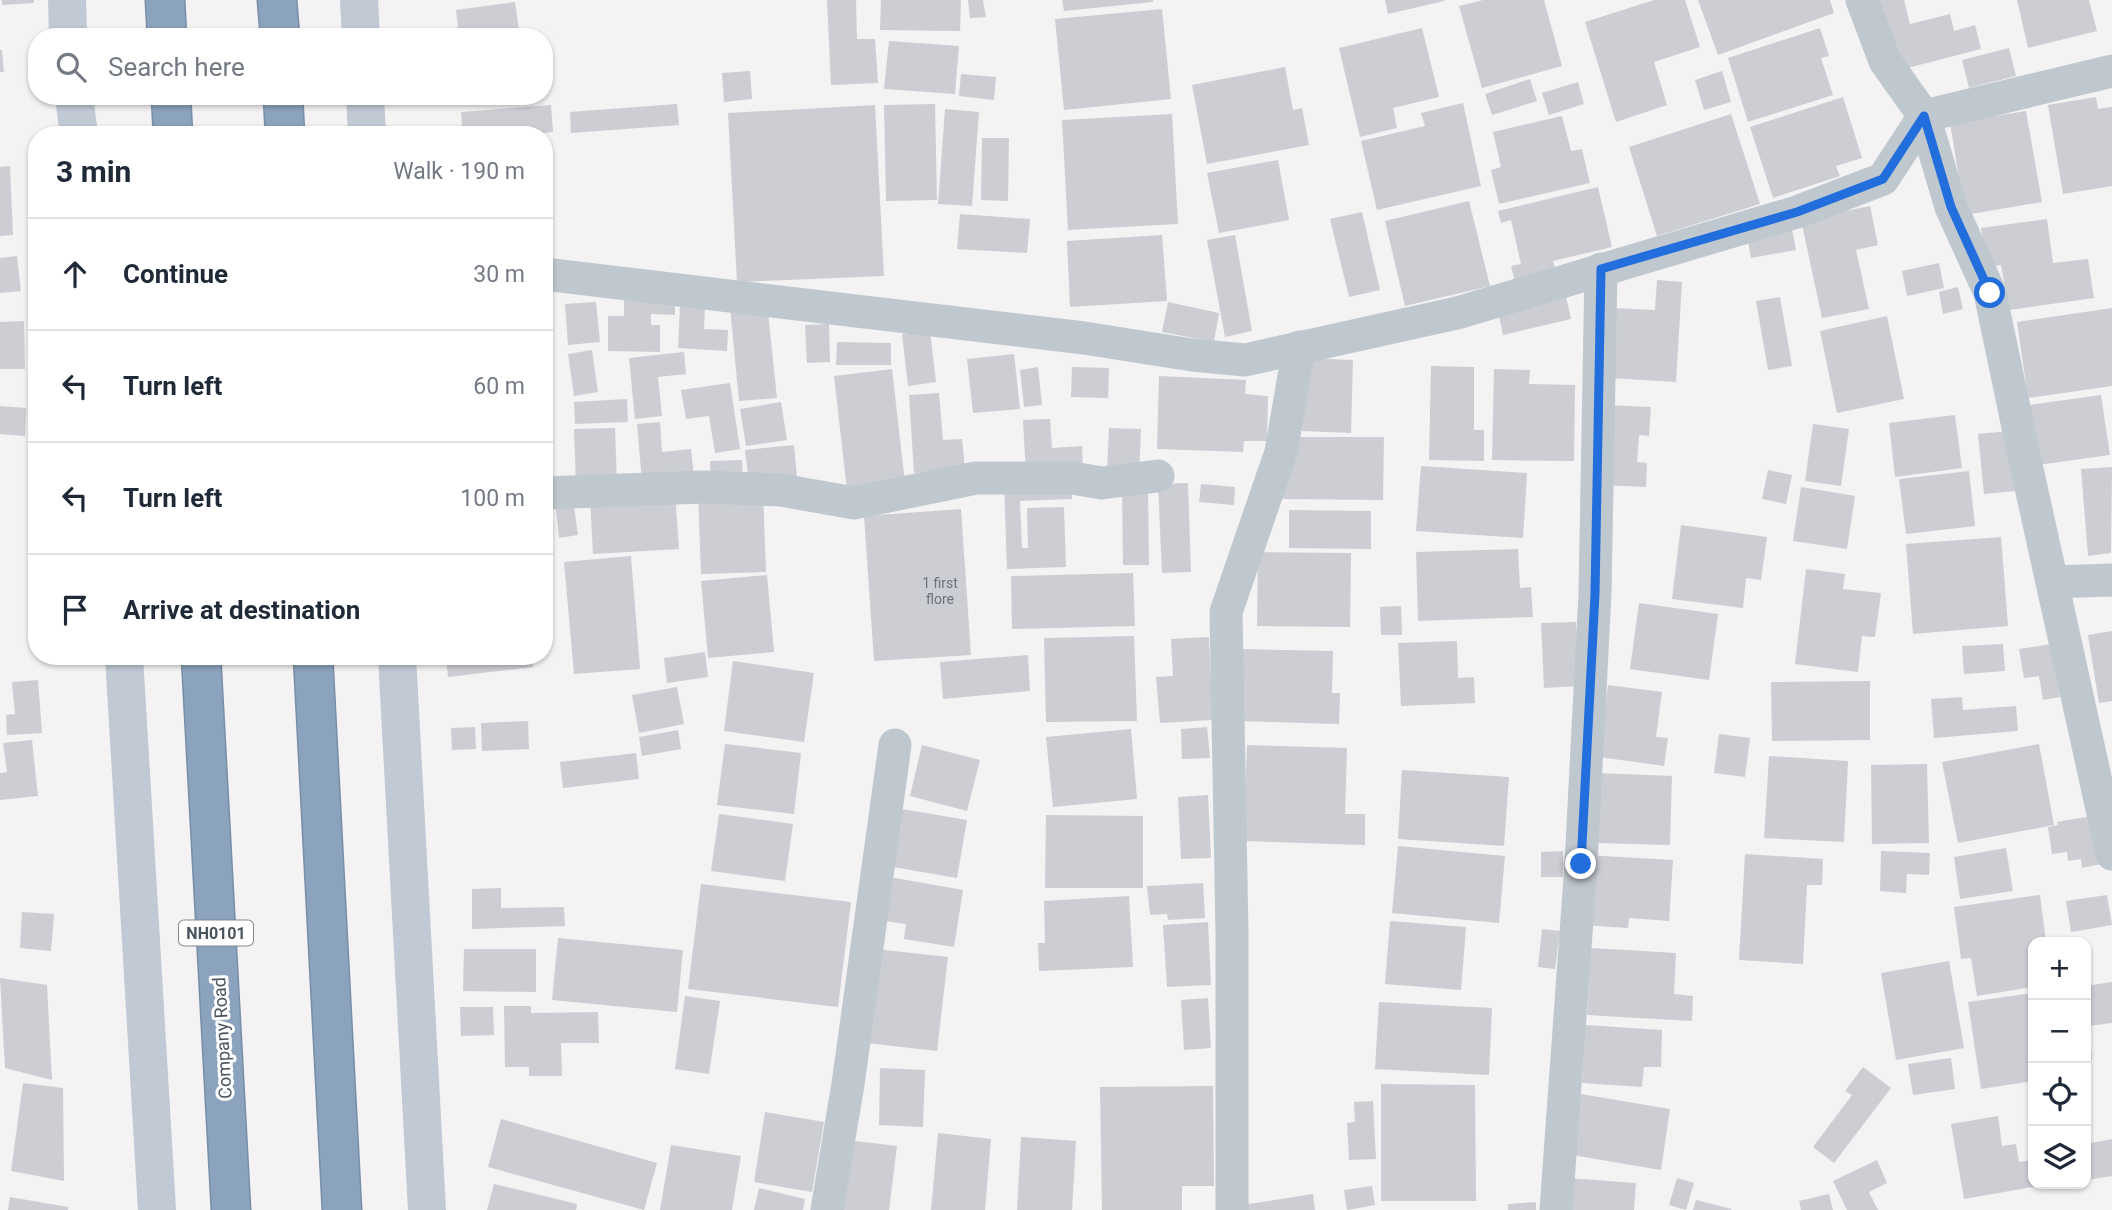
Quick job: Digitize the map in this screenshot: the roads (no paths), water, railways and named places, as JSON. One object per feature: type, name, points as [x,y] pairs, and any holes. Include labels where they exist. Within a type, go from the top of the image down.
[{"type":"highway","points":[[165,0],[167,28]]},
{"type":"highway","points":[[277,0],[279,28]]},
{"type":"highway","points":[[171,105],[173,126]]},
{"type":"highway","points":[[283,105],[285,126]]},
{"type":"highway","name":"Company Road","points":[[201,665],[231,1210]]},
{"type":"highway","points":[[313,665],[342,1210]]},
{"type":"street","points":[[67,0],[68,28]]},
{"type":"street","points":[[359,0],[361,28]]},
{"type":"street","points":[[1862,0],[1885,61],[1924,116],[1951,207],[1990,293],[2112,854]]},
{"type":"street","points":[[553,275],[1084,338],[1192,355],[1245,360],[1457,313],[1797,212],[1883,179],[1924,116],[2112,71]]},
{"type":"street","points":[[75,105],[78,126]]},
{"type":"street","points":[[365,105],[367,126]]},
{"type":"street","points":[[1556,1210],[1581,864],[1595,594],[1601,269]]},
{"type":"street","points":[[1232,1210],[1232,933],[1226,612],[1282,452],[1299,347]]},
{"type":"street","points":[[553,493],[703,487],[781,490],[854,503],[976,478],[1072,478],[1102,483],[1158,476]]},
{"type":"street","points":[[2052,582],[2112,580]]},
{"type":"street","points":[[125,665],[157,1210]]},
{"type":"street","points":[[397,665],[427,1210]]},
{"type":"street","points":[[827,1210],[848,1084],[895,746]]}]
